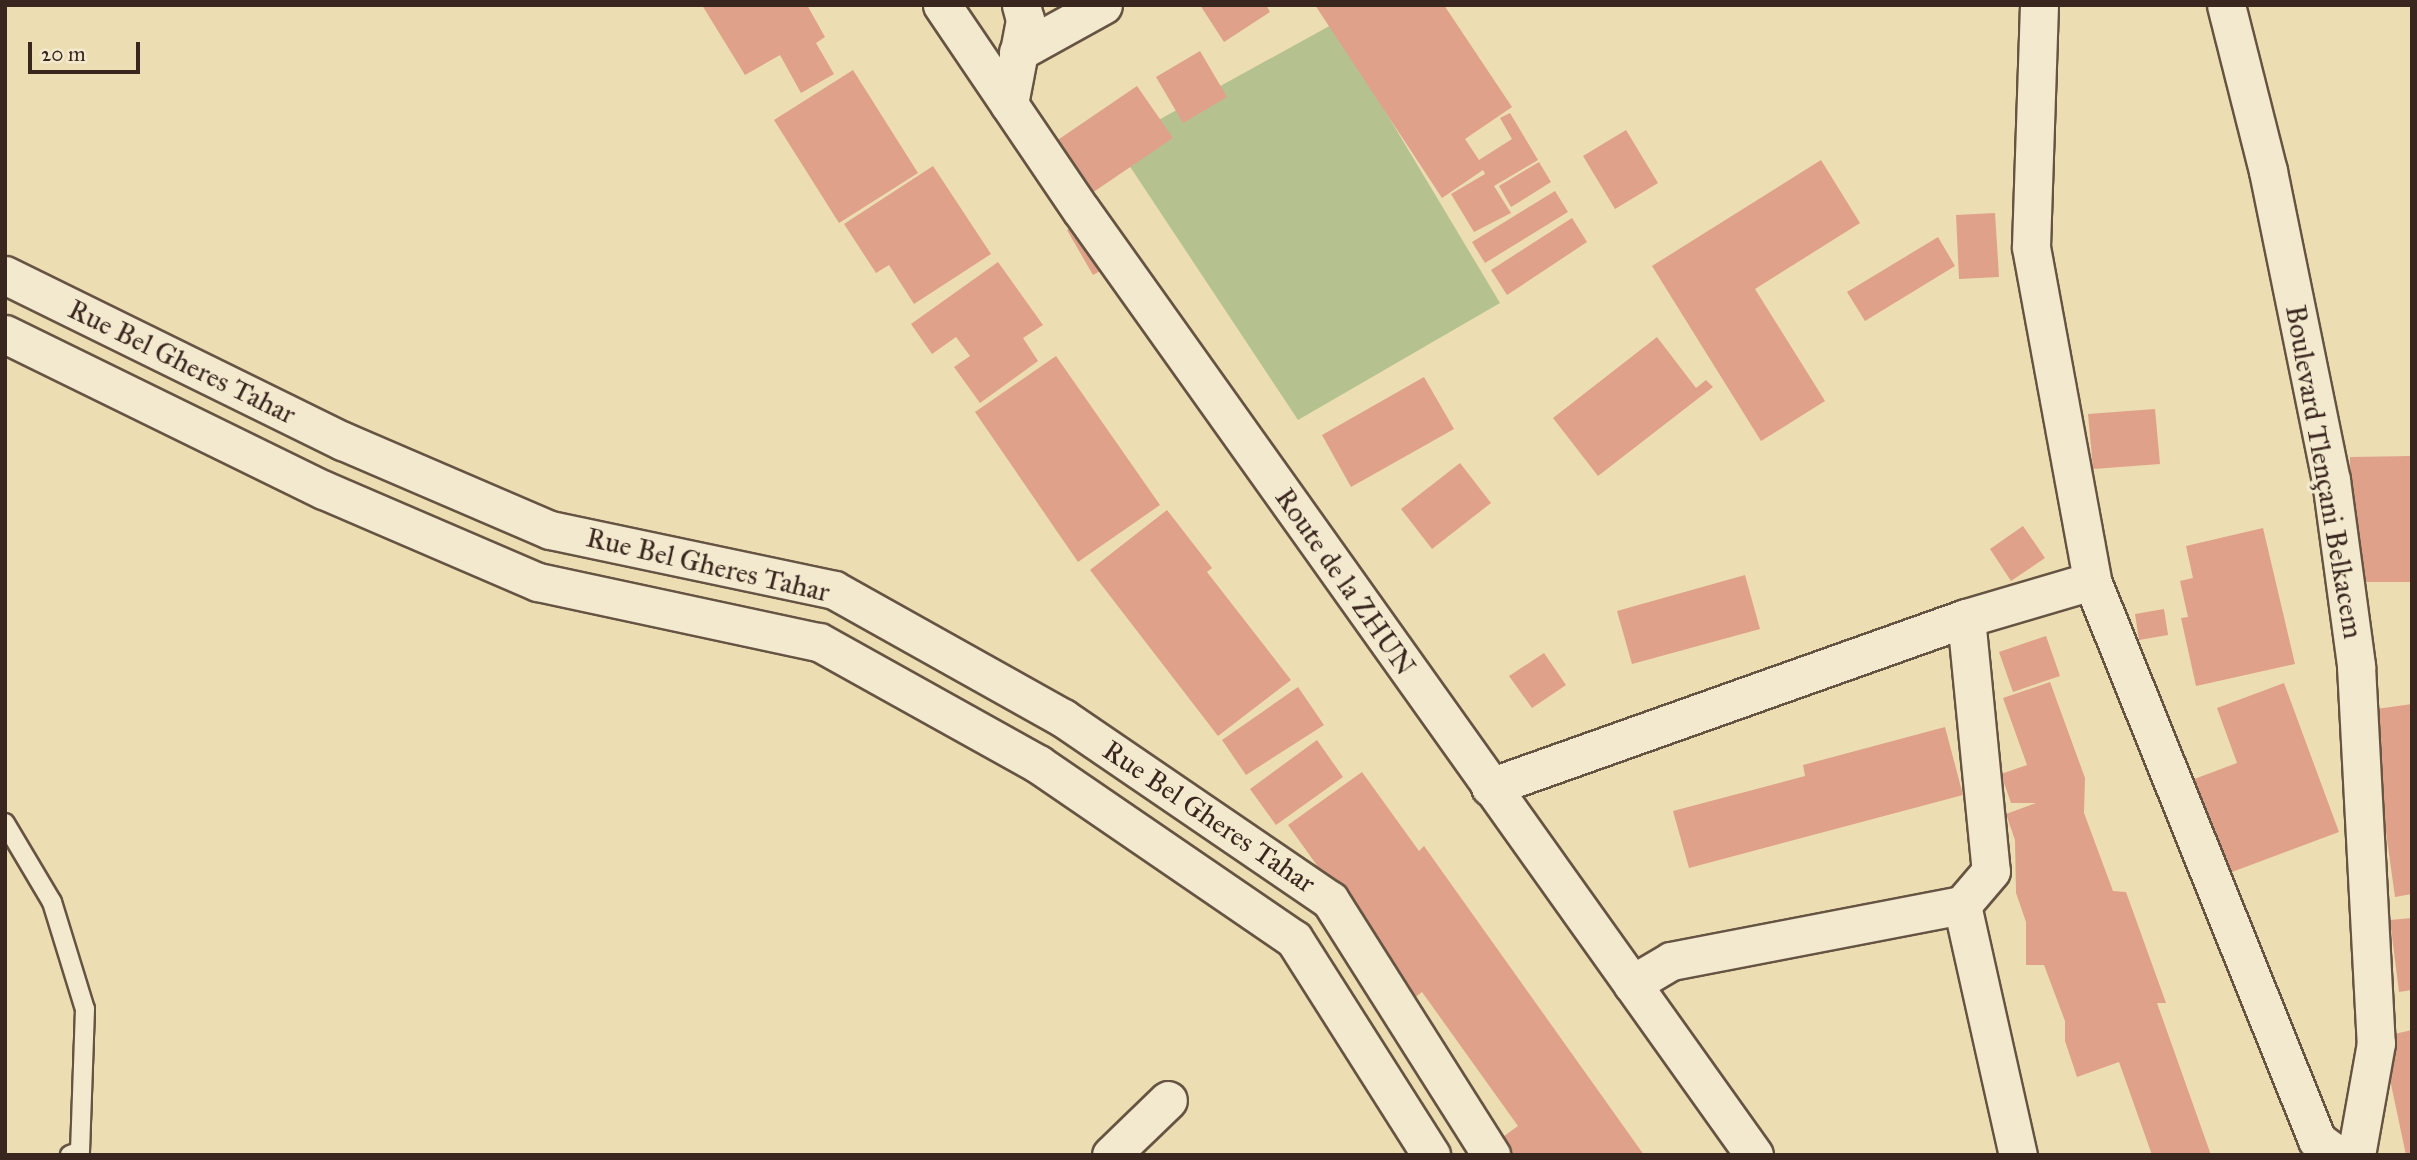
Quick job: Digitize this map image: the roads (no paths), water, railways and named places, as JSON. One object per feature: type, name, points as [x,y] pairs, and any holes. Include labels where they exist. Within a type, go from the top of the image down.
[{"type":"street","name":"Route de la ZHUN","points":[[942,5],[1490,787],[1754,1155]]},
{"type":"street","points":[[1009,104],[1025,20],[1021,5]]},
{"type":"street","points":[[1018,52],[1103,5]]},
{"type":"street","points":[[2039,5],[2032,247],[2092,580],[2317,1140],[2338,1155]]},
{"type":"street","name":"Boulevard Tlençani Belkacem","points":[[2226,5],[2268,171],[2331,480],[2356,666],[2376,1043],[2356,1155]]},
{"type":"street","name":"Rue Bel Gheres Tahar","points":[[5,275],[343,441],[550,530],[834,590],[1063,718],[1330,900],[1492,1155]]},
{"type":"street","name":"Rue Bel Gheres Tahar","points":[[5,334],[324,490],[538,582],[820,642],[1038,764],[1294,939],[1431,1155]]},
{"type":"street","points":[[1490,787],[1966,618],[2092,580]]},
{"type":"street","points":[[1632,984],[1671,961],[1962,905],[1991,871],[1966,618]]},
{"type":"street","points":[[1962,905],[2018,1155]]},
{"type":"street","points":[[1111,1155],[1168,1100]]},
{"type":"lane","points":[[5,823],[52,902],[85,1009],[80,1150],[70,1155]]}]
